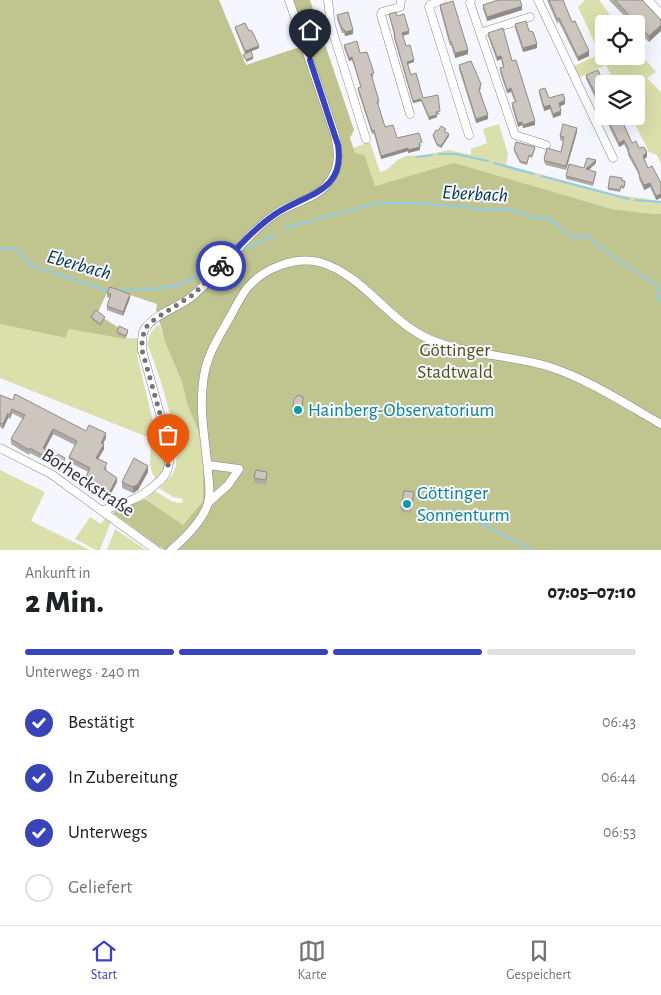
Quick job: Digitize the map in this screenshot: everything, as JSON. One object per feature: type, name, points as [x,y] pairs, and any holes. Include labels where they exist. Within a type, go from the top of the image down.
[{"type":"street","points":[[103,510],[132,501],[144,494],[163,478],[168,465],[170,456],[168,442],[142,350],[145,328],[155,319],[194,294],[273,215],[323,190],[336,169],[339,151],[335,135],[289,0]]},
{"type":"street","points":[[328,0],[331,26],[366,139]]},
{"type":"street","points":[[401,0],[400,7],[382,12],[381,15],[410,114]]},
{"type":"street","points":[[441,0],[429,7],[469,135]]},
{"type":"street","points":[[471,0],[470,3],[515,136],[546,144]]},
{"type":"street","points":[[538,0],[613,158]]},
{"type":"street","points":[[648,0],[661,14]]},
{"type":"street","points":[[480,33],[530,17]]},
{"type":"street","points":[[209,502],[208,465],[202,400],[204,376],[209,355],[248,288],[269,271],[300,261],[319,263],[339,270],[401,322],[428,338],[461,349],[530,362],[560,370],[606,392],[661,424]]},
{"type":"street","name":"Borheckstraße","points":[[0,448],[51,474],[156,550]]},
{"type":"street","points":[[171,550],[200,520],[209,502],[228,485],[239,469],[208,465]]},
{"type":"green space","name":"Göttinger Stadtwald","points":[[0,0],[219,0],[246,65],[306,45],[291,0],[310,0],[354,130],[350,138],[355,153],[365,155],[375,186],[454,163],[612,209],[661,214],[661,550],[164,550],[113,513],[122,507],[145,499],[183,525],[203,501],[203,451],[200,435],[187,404],[182,382],[165,342],[156,309],[157,304],[109,288],[96,313],[100,325],[105,319],[119,328],[126,338],[124,339],[69,329],[65,338],[0,324]]},
{"type":"green space","points":[[585,0],[599,0],[610,15],[595,15],[595,43],[578,7]]},
{"type":"green space","points":[[595,56],[595,65],[606,65],[578,78],[572,67]]},
{"type":"green space","points":[[645,59],[656,72],[647,78],[661,92],[661,164],[657,155],[649,152],[636,125],[645,125],[645,75],[611,75],[606,65],[645,65]]},
{"type":"green space","points":[[499,124],[508,154],[506,165],[618,195],[661,201],[661,214],[612,209],[454,164],[375,186],[365,155],[355,153],[353,148],[370,142],[380,172],[407,156],[425,155],[449,150],[471,155],[471,149],[487,143],[483,129]]},
{"type":"green space","points":[[0,324],[64,338],[69,329],[111,337],[137,338],[141,351],[137,355],[156,434],[164,441],[165,446],[165,465],[158,478],[155,478],[152,473],[150,463],[150,438],[0,378]]},
{"type":"green space","points":[[159,324],[182,382],[187,404],[200,435],[203,451],[203,501],[183,525],[145,499],[155,491],[173,502],[182,503],[183,499],[173,497],[159,488],[173,474],[176,460],[176,445],[168,408],[147,344],[151,332]]},
{"type":"green space","points":[[0,470],[45,492],[31,521],[90,550],[0,550]]},
{"type":"green space","points":[[90,517],[101,524],[106,517],[111,521],[100,550],[96,550],[75,539]]},
{"type":"green space","points":[[115,529],[146,550],[107,550]]},
{"type":"building","points":[[498,0],[520,0],[522,6],[487,17],[483,5]]},
{"type":"building","points":[[549,0],[563,0],[572,22],[575,21],[589,51],[578,57]]},
{"type":"building","points":[[615,0],[642,0],[661,20],[661,25],[649,36],[645,32],[645,15],[629,15]]},
{"type":"building","points":[[453,1],[468,50],[455,53],[440,5]]},
{"type":"building","points":[[348,12],[353,30],[345,32],[337,15]]},
{"type":"building","points":[[396,12],[397,16],[404,14],[409,31],[402,33],[406,46],[410,45],[414,60],[407,62],[411,75],[416,73],[423,98],[438,95],[440,111],[436,112],[437,115],[429,117],[421,99],[413,101],[389,14]]},
{"type":"building","points":[[526,21],[529,31],[533,32],[537,44],[523,48],[515,24]]},
{"type":"building","points":[[245,23],[249,31],[251,30],[253,33],[259,46],[245,51],[235,27]]},
{"type":"building","points":[[503,28],[512,61],[516,60],[535,121],[523,125],[522,122],[518,123],[512,103],[516,102],[511,88],[507,90],[500,68],[504,67],[501,56],[497,57],[488,33]]},
{"type":"building","points":[[357,41],[360,53],[367,52],[374,73],[371,74],[385,127],[393,125],[397,138],[419,133],[422,142],[419,143],[420,147],[408,150],[408,148],[381,156],[374,130],[372,131],[358,88],[361,87],[352,57],[349,58],[344,45]]},
{"type":"building","points":[[251,51],[253,57],[246,60],[243,55]]},
{"type":"building","points":[[471,61],[481,84],[479,90],[488,115],[476,119],[459,65]]},
{"type":"building","points":[[598,70],[600,75],[595,75],[595,94],[586,75]]},
{"type":"building","points":[[545,88],[549,98],[563,94],[565,100],[559,103],[561,111],[553,114],[550,105],[544,107],[539,90]]},
{"type":"building","points":[[563,124],[577,128],[566,166],[544,159],[547,148],[561,152],[564,137],[560,136]]},
{"type":"building","points":[[610,125],[624,125],[632,143],[636,141],[639,148],[644,147],[647,152],[643,156],[648,168],[652,166],[661,183],[661,194],[656,196],[650,183],[644,185],[624,140],[619,143]]},
{"type":"building","points":[[441,126],[449,134],[441,146],[437,144],[433,135]]},
{"type":"building","points":[[516,142],[535,147],[532,156],[529,155],[527,163],[520,161],[514,149]]},
{"type":"building","points":[[587,158],[596,160],[586,169],[596,172],[593,183],[566,176],[569,164],[584,168]]},
{"type":"building","points":[[610,176],[622,178],[622,181],[625,181],[624,187],[621,186],[620,190],[608,188]]},
{"type":"building","points":[[110,287],[130,294],[123,312],[107,306],[111,294],[107,293]]},
{"type":"building","points":[[96,310],[105,317],[100,324],[91,317]]},
{"type":"building","points":[[119,326],[128,330],[126,336],[117,332]]},
{"type":"building","points":[[15,394],[86,431],[89,425],[106,433],[101,443],[104,444],[96,458],[107,463],[104,469],[117,478],[109,493],[85,479],[90,468],[69,457],[77,441],[53,429],[43,448],[56,456],[58,454],[65,458],[60,467],[53,463],[53,461],[11,439],[25,415],[12,409],[3,424],[0,423],[0,395],[13,400]]},
{"type":"building","name":"Hainberg-Observatorium","points":[[298,395],[303,397],[302,413],[292,412],[294,399]]},
{"type":"building","points":[[134,458],[148,466],[138,484],[133,487],[122,482]]},
{"type":"building","points":[[256,470],[267,472],[266,480],[254,478]]},
{"type":"building","name":"Göttinger Sonnenturm","points":[[404,491],[414,492],[411,509],[401,508]]},
{"type":"waterway","points":[[439,154],[456,154],[488,161]]},
{"type":"waterway","points":[[417,157],[432,155]]},
{"type":"waterway","points":[[494,163],[534,174]]},
{"type":"waterway","points":[[541,176],[629,199]]},
{"type":"waterway","points":[[635,200],[661,202]]},
{"type":"waterway","name":"Eberbach","points":[[285,228],[376,203],[418,203],[493,210],[505,209],[551,220],[572,236],[586,235],[619,261],[657,286],[661,303]]},
{"type":"waterway","points":[[244,249],[275,235]]},
{"type":"waterway","name":"Eberbach","points":[[116,290],[156,289],[178,285],[201,272],[233,243]]},
{"type":"waterway","name":"Eberbach","points":[[0,249],[14,248],[31,265],[109,290]]},
{"type":"waterway","points":[[455,509],[531,550]]},
{"type":"way so far","points":[[168,465],[170,456],[168,442],[142,350],[143,334],[145,328],[155,319],[188,299],[221,266]]},
{"type":"place","name":"Hainberg-Observatorium","points":[[298,410]]},
{"type":"place","name":"Göttinger Sonnenturm","points":[[407,504]]},
{"type":"route","points":[[221,266],[264,222],[283,209],[323,190],[334,174],[339,156],[338,145],[310,60]]}]
